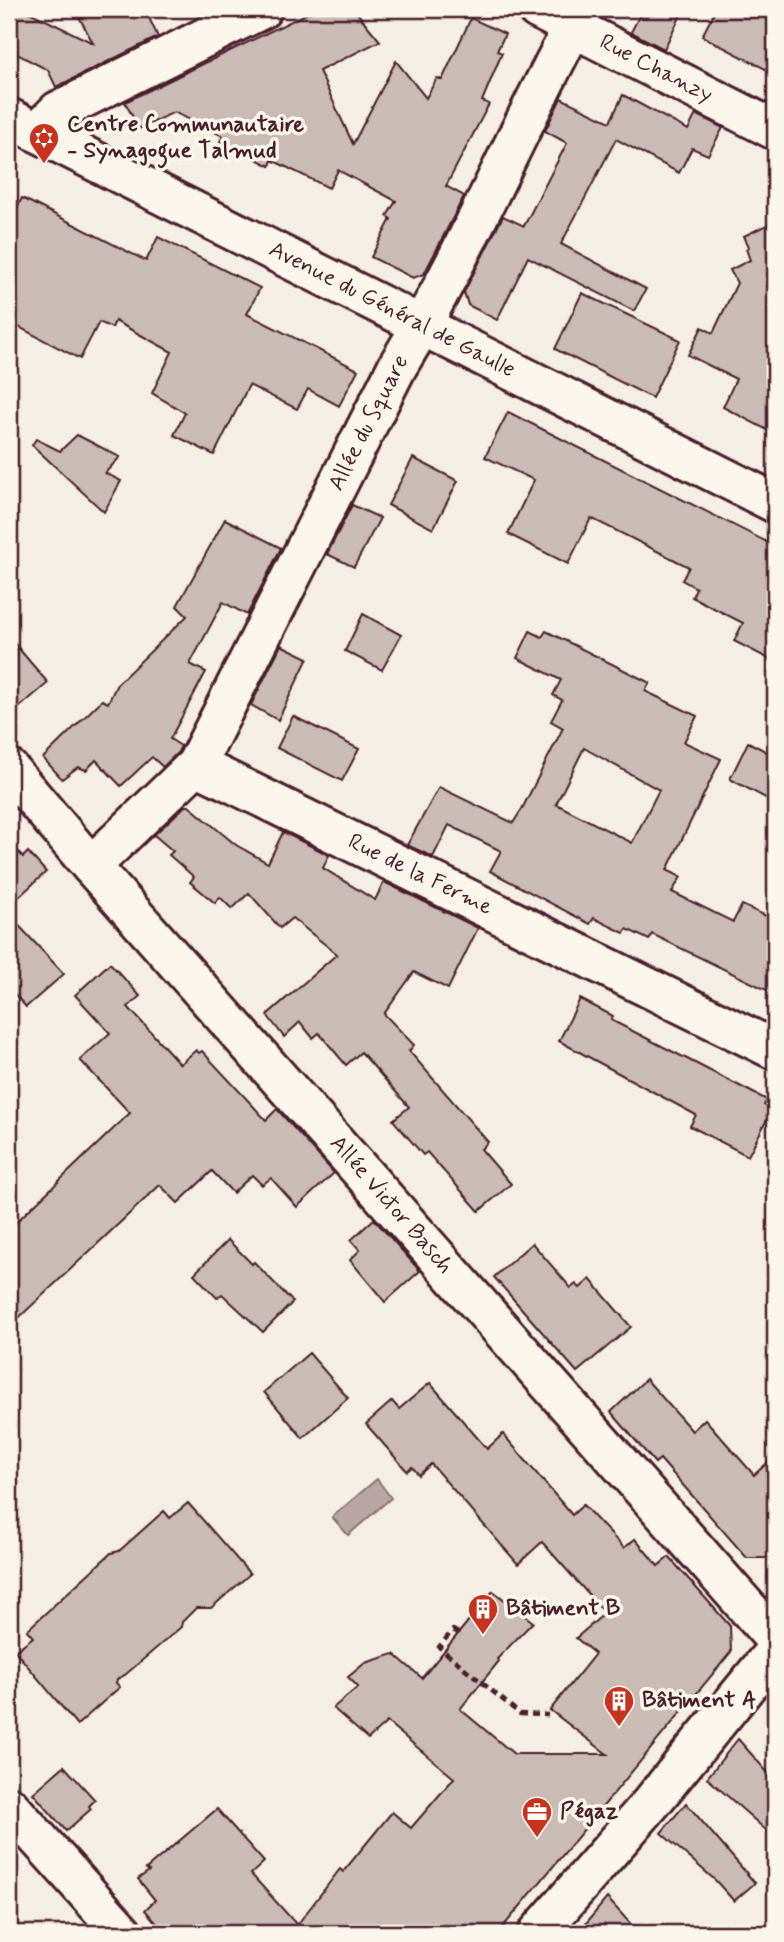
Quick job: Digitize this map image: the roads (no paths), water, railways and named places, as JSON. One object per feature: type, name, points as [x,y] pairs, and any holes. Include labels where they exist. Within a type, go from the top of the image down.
[{"type":"street","points":[[23,125],[58,111],[262,9]]},
{"type":"street","name":"Rue Chanzy","points":[[537,9],[578,18],[775,130]]},
{"type":"street","name":"Allée du Square","points":[[196,765],[397,367],[423,324],[555,57],[578,18]]},
{"type":"street","name":"Avenue du Général de Gaulle","points":[[23,125],[775,503]]},
{"type":"street","points":[[91,866],[196,765]]},
{"type":"street","name":"Rue de la Ferme","points":[[196,765],[775,1050]]},
{"type":"street","name":"Allée Victor Basch","points":[[9,769],[91,866],[775,1639]]},
{"type":"street","points":[[538,1933],[652,1802],[775,1651]]},
{"type":"street","points":[[9,1806],[122,1933]]},
{"type":"place","name":"Centre Communautaire - Synagogue Talmud","points":[[44,165]]},
{"type":"place","name":"Bâtiment B","points":[[483,1636]]},
{"type":"place","name":"Bâtiment A","points":[[619,1728]]},
{"type":"place","name":"Pégaz","points":[[537,1839]]}]
